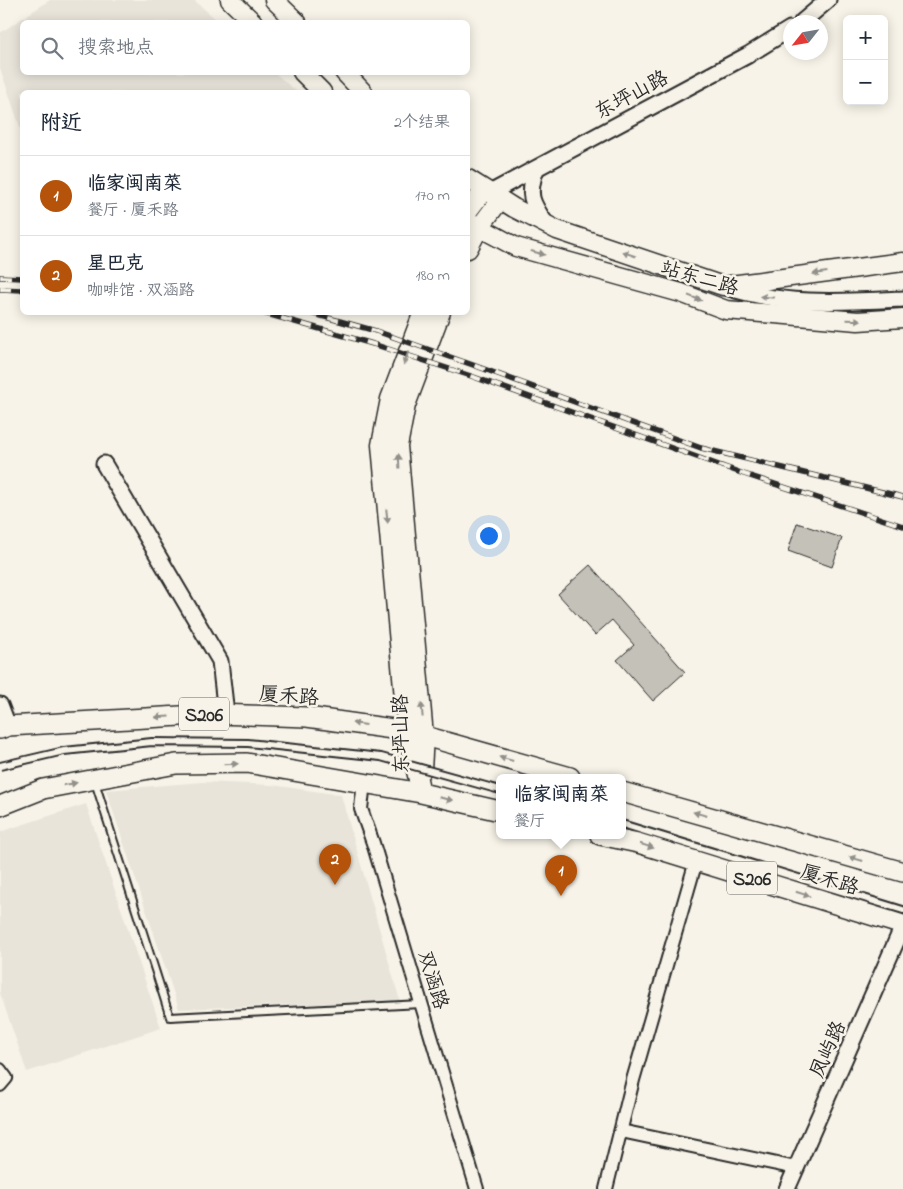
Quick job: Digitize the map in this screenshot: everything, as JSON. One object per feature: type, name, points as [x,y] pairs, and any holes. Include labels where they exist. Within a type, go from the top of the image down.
[{"type":"main road","points":[[230,0],[250,20]]},
{"type":"main road","points":[[274,0],[295,20]]},
{"type":"main road","points":[[305,75],[320,90]]},
{"type":"main road","points":[[347,75],[361,90]]},
{"type":"main road","points":[[470,180],[546,224],[723,286],[903,262]]},
{"type":"main road","points":[[470,210],[491,194]]},
{"type":"main road","name":"东坪山路","points":[[470,246],[480,228],[491,194]]},
{"type":"main road","name":"站东二路","points":[[480,228],[516,247],[681,292],[726,310],[858,321],[903,318]]},
{"type":"main road","name":"东坪山路","points":[[416,734],[381,445],[390,399],[422,315]]},
{"type":"main road","name":"东坪山路","points":[[421,793],[398,446],[406,404],[440,315]]},
{"type":"main road","name":"厦禾路","points":[[4,727],[226,714],[307,717],[416,734],[559,774]]},
{"type":"main road","points":[[0,804],[44,788],[176,764],[247,763],[364,782],[421,793],[496,811]]},
{"type":"main road","name":"厦禾路","points":[[626,793],[903,872]]},
{"type":"main road","name":"厦禾路","points":[[615,839],[696,861],[903,925]]},
{"type":"street","points":[[810,15],[828,0]]},
{"type":"street","name":"东坪山路","points":[[491,194],[783,34]]},
{"type":"street","points":[[536,169],[530,190],[532,201],[546,224]]},
{"type":"street","points":[[723,286],[752,296],[833,303],[903,299]]},
{"type":"street","points":[[104,464],[220,661],[226,714]]},
{"type":"street","points":[[0,705],[4,727]]},
{"type":"street","name":"双涵路","points":[[364,782],[361,810],[477,1189]]},
{"type":"street","points":[[606,1189],[696,861]]},
{"type":"street","name":"凤屿路","points":[[787,1189],[903,925]]},
{"type":"street","points":[[0,1070],[6,1078],[0,1085]]},
{"type":"street","points":[[621,1131],[796,1168]]},
{"type":"lane","points":[[0,766],[64,751],[152,742],[248,743],[381,758],[496,789]]},
{"type":"lane","points":[[94,779],[170,1017],[421,1004]]},
{"type":"lane","points":[[626,825],[903,910]]},
{"type":"shaded area","points":[[50,0],[194,0],[217,20],[20,20],[20,75],[277,75],[295,90],[20,90],[20,127],[0,68],[0,33]]},
{"type":"shaded area","points":[[202,782],[272,785],[341,795],[400,1001],[179,1009],[106,790]]},
{"type":"shaded area","points":[[86,804],[161,1028],[27,1072],[0,993],[0,832]]},
{"type":"building","points":[[797,523],[842,538],[832,567],[788,551]]},
{"type":"building","points":[[590,565],[685,672],[653,701],[617,660],[634,645],[612,620],[595,635],[558,594]]},
{"type":"railway","points":[[0,277],[20,278]]},
{"type":"railway","points":[[0,289],[20,290]]},
{"type":"railway","points":[[271,315],[373,344],[471,376],[744,474],[903,526]]},
{"type":"railway","points":[[318,315],[376,331],[701,448],[903,497]]},
{"type":"place","name":"星巴克","points":[[335,885]]},
{"type":"place","name":"临家闽南菜","points":[[561,896]]}]
